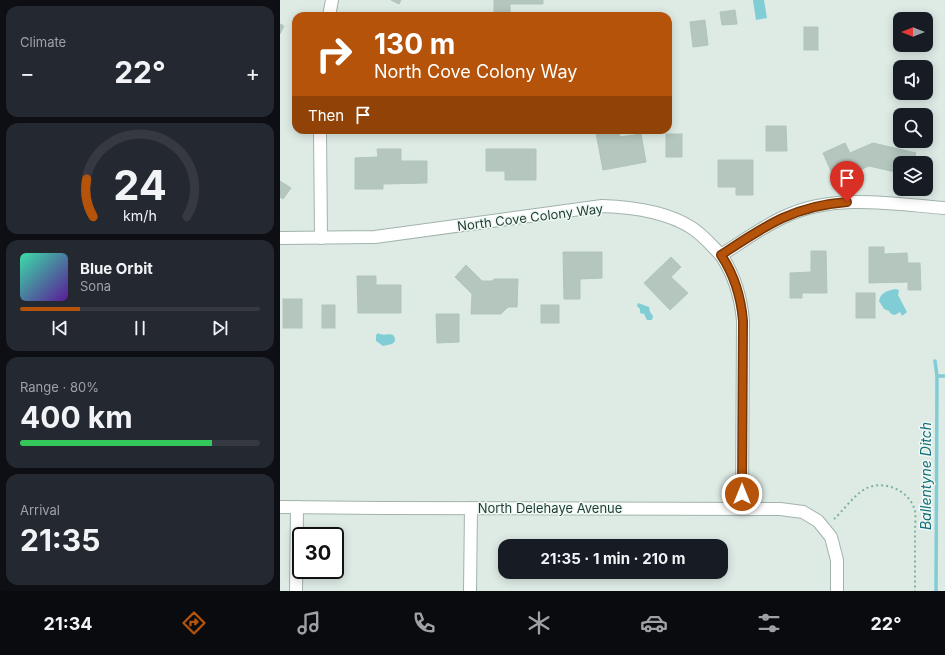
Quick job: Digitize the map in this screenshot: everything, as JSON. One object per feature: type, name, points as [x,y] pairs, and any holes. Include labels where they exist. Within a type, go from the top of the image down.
[{"type":"street","points":[[330,12],[332,0]]},
{"type":"street","points":[[320,134],[321,238]]},
{"type":"street","points":[[721,255],[763,228],[786,216],[816,206],[840,202],[866,202],[945,208]]},
{"type":"street","name":"North Cove Colony Way","points":[[280,238],[382,237],[588,207],[616,207],[649,212],[679,221],[692,228],[721,255],[732,274],[738,289],[742,310],[742,509]]},
{"type":"street","name":"North Delehaye Avenue","points":[[280,507],[780,509],[802,512],[818,521],[830,537],[837,560],[837,591]]},
{"type":"street","points":[[296,591],[297,507]]},
{"type":"street","points":[[470,591],[471,508]]},
{"type":"path","points":[[834,519],[861,492],[870,487],[891,487],[898,489],[905,495],[915,511],[915,591]]},
{"type":"water","points":[[753,0],[764,0],[767,18],[756,20]]},
{"type":"water","points":[[895,289],[899,290],[898,295],[907,312],[902,316],[900,312],[895,315],[891,314],[889,311],[884,309],[879,301],[883,294],[887,291]]},
{"type":"water","points":[[638,303],[649,307],[653,316],[652,320],[647,320],[644,314],[640,313],[640,309],[637,306]]},
{"type":"water","points":[[378,333],[383,335],[393,335],[395,337],[395,341],[392,344],[383,346],[376,341],[376,335]]},
{"type":"building","points":[[391,0],[401,0],[399,4]]},
{"type":"building","points":[[494,0],[543,0],[543,4],[510,4],[510,12],[494,12]]},
{"type":"building","points":[[735,10],[737,24],[722,25],[720,12]]},
{"type":"building","points":[[705,20],[708,45],[693,47],[690,22]]},
{"type":"building","points":[[280,24],[284,26],[280,34]]},
{"type":"building","points":[[804,27],[818,27],[818,50],[804,50]]},
{"type":"building","points":[[766,126],[786,126],[787,151],[766,151]]},
{"type":"building","points":[[596,134],[619,134],[620,137],[641,134],[646,162],[603,170]]},
{"type":"building","points":[[666,134],[682,134],[682,157],[666,157]]},
{"type":"building","points":[[845,143],[850,153],[873,143],[916,153],[915,156],[893,156],[893,171],[869,166],[839,179],[834,178],[823,153]]},
{"type":"building","points":[[377,149],[401,149],[401,161],[427,161],[427,183],[383,184],[383,189],[355,189],[355,158],[378,157]]},
{"type":"building","points":[[486,149],[536,149],[536,180],[505,180],[505,171],[486,171]]},
{"type":"building","points":[[718,160],[753,160],[753,195],[736,195],[736,187],[718,187]]},
{"type":"building","points":[[280,181],[291,188],[283,199],[280,197]]},
{"type":"building","points":[[869,247],[884,247],[884,254],[907,253],[908,263],[920,263],[921,290],[908,290],[908,282],[869,283]]},
{"type":"building","points":[[811,251],[826,251],[827,293],[802,293],[802,298],[790,298],[790,273],[811,272]]},
{"type":"building","points":[[563,252],[602,252],[602,278],[580,279],[580,299],[564,299]]},
{"type":"building","points":[[671,257],[681,267],[671,277],[688,293],[670,310],[644,283]]},
{"type":"building","points":[[466,265],[482,281],[492,281],[494,279],[518,279],[517,307],[508,307],[501,314],[471,314],[472,294],[455,277]]},
{"type":"building","points":[[357,276],[376,276],[376,285],[401,285],[401,313],[358,313]]},
{"type":"building","points":[[856,293],[875,293],[875,318],[856,318]]},
{"type":"building","points":[[283,299],[302,299],[302,328],[283,328]]},
{"type":"building","points":[[322,305],[335,305],[335,328],[322,328]]},
{"type":"building","points":[[541,305],[559,305],[559,323],[541,323]]},
{"type":"building","points":[[436,314],[459,314],[459,342],[437,343]]},
{"type":"waterway","name":"Ballentyne Ditch","points":[[935,361],[937,376],[936,591]]},
{"type":"waterway","points":[[937,376],[945,376]]},
{"type":"route","points":[[742,494],[743,321],[738,289],[732,274],[721,255],[763,228],[799,210],[833,203],[847,202]]}]
